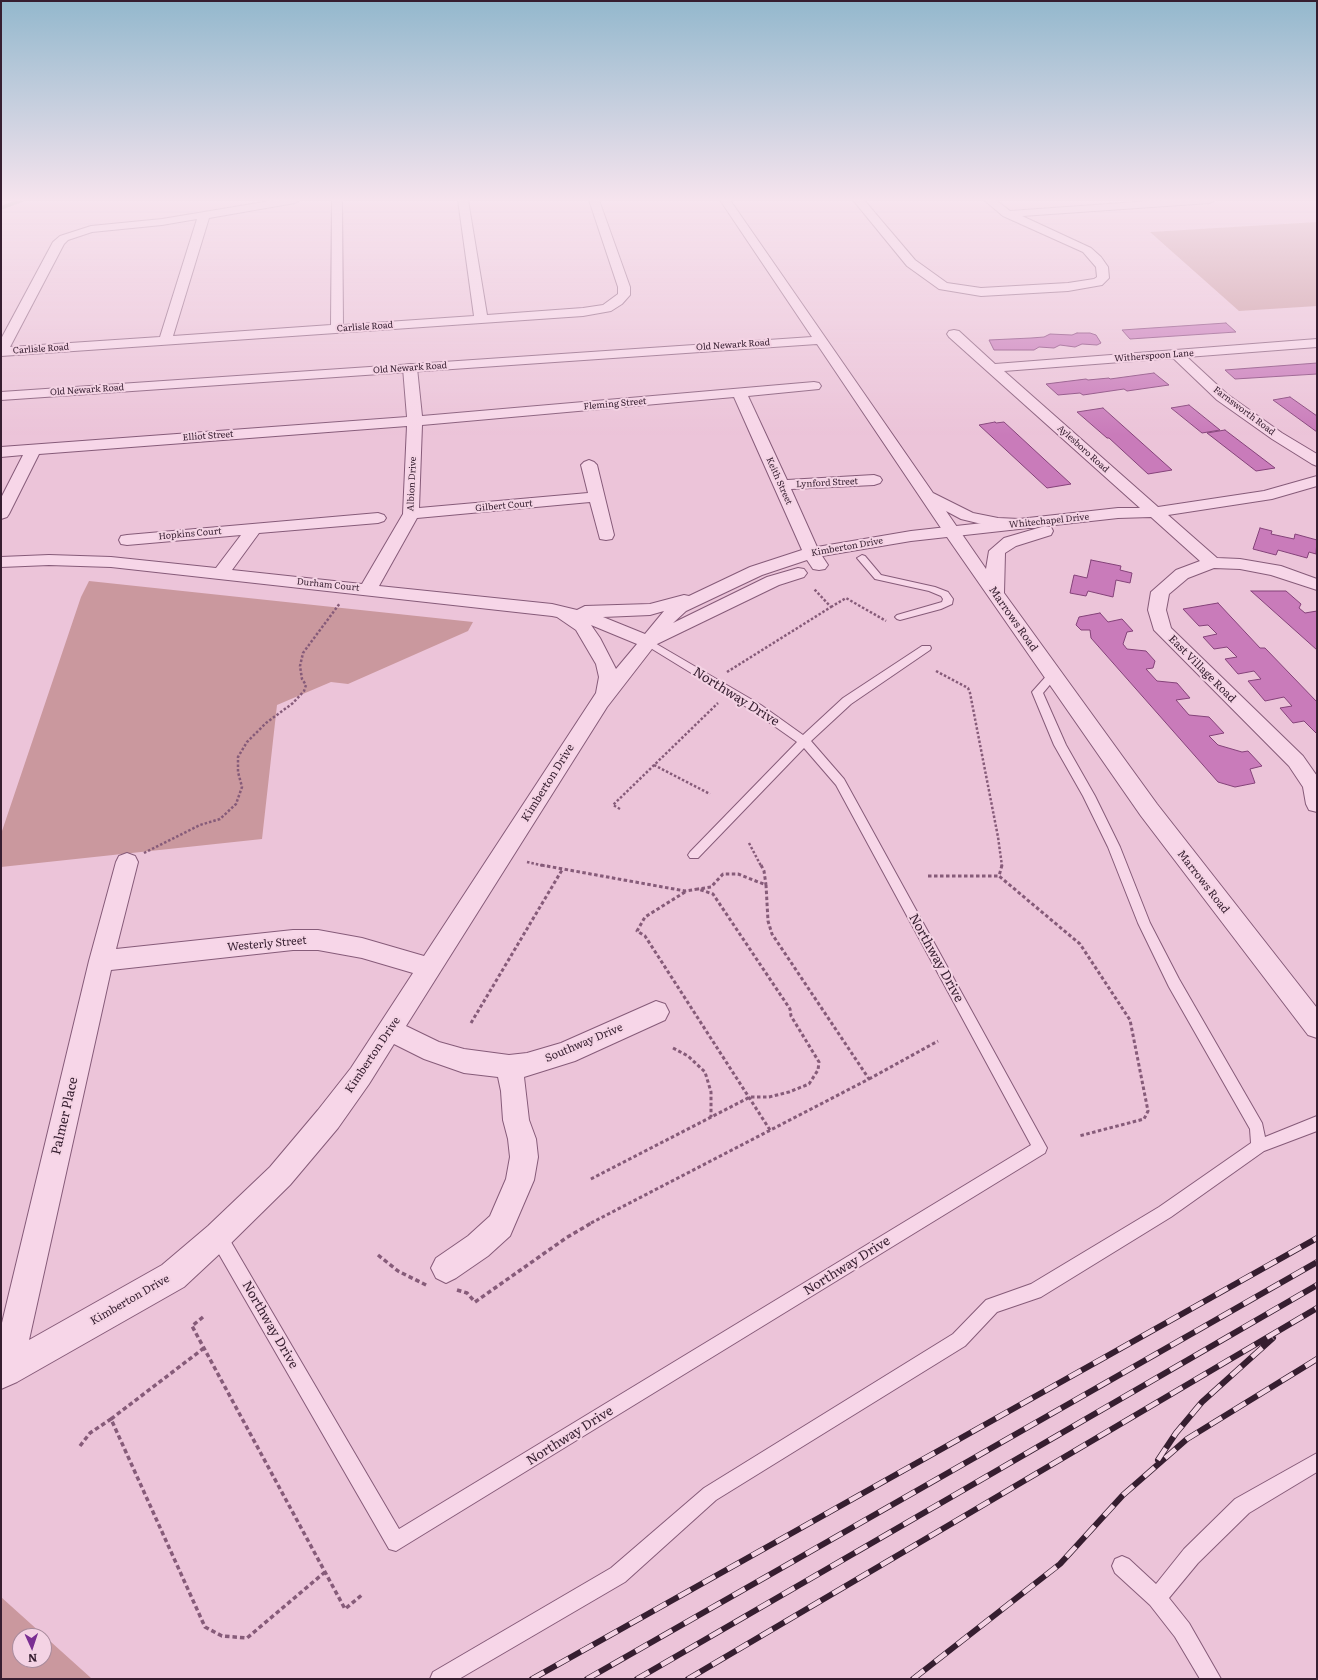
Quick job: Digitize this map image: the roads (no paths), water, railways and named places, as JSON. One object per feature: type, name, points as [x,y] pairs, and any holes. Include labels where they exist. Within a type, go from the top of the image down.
[{"type":"street","points":[[1,352],[40,278]]},
{"type":"street","points":[[165,341],[184,278]]},
{"type":"street","points":[[337,278],[337,329]]},
{"type":"street","points":[[475,278],[481,319]]},
{"type":"street","name":"Carlisle Road","points":[[1,352],[582,312],[607,308],[618,301],[624,295],[624,287],[621,278]]},
{"type":"street","name":"Marrows Road","points":[[778,278],[819,340],[995,593],[1153,816],[1317,1027]]},
{"type":"street","points":[[932,278],[943,286],[966,291],[988,292],[1068,287],[1098,282],[1102,278]]},
{"type":"street","name":"Aylesboro Road","points":[[954,334],[1150,513],[1212,563]]},
{"type":"street","name":"Old Newark Road","points":[[1,396],[819,340]]},
{"type":"street","name":"Witherspoon Lane","points":[[992,368],[1317,343]]},
{"type":"street","name":"Farnsworth Road","points":[[1176,354],[1222,397],[1277,436],[1317,461]]},
{"type":"street","name":"Albion Drive","points":[[368,589],[411,514],[415,421],[410,368]]},
{"type":"street","name":"Fleming Street","points":[[415,421],[740,394],[814,386]]},
{"type":"street","name":"Keith Street","points":[[740,394],[816,559]]},
{"type":"street","name":"Elliot Street","points":[[1,452],[415,421]]},
{"type":"street","points":[[1,514],[34,449]]},
{"type":"street","points":[[589,464],[606,535]]},
{"type":"street","name":"Lynford Street","points":[[781,485],[874,480]]},
{"type":"street","name":"Whitechapel Drive","points":[[956,537],[1040,527],[1124,521],[1150,513],[1266,496],[1317,482]]},
{"type":"street","points":[[928,496],[967,516],[981,520],[1040,527]]},
{"type":"street","name":"Gilbert Court","points":[[411,514],[597,497]]},
{"type":"street","name":"Hopkins Court","points":[[127,540],[378,518]]},
{"type":"street","points":[[995,593],[995,561],[997,551],[1010,542],[1040,527]]},
{"type":"street","points":[[221,573],[254,529]]},
{"type":"street","name":"Kimberton Drive","points":[[4,1372],[173,1276],[218,1236],[280,1176],[328,1119],[360,1076],[572,744],[606,694],[669,616],[680,607],[756,571],[816,559],[956,537]]},
{"type":"street","name":"Kimberton Drive","points":[[648,642],[816,559],[862,558],[956,537]]},
{"type":"street","name":"Durham Court","points":[[1,562],[78,560],[221,573],[552,610],[590,618],[648,642]]},
{"type":"street","points":[[1212,563],[1240,564],[1275,570],[1317,585]]},
{"type":"street","name":"East Village Road","points":[[1212,563],[1182,574],[1160,592],[1157,610],[1163,630],[1296,761],[1313,786],[1317,804]]},
{"type":"street","points":[[552,610],[594,612],[650,609],[710,592]]},
{"type":"street","points":[[552,610],[582,626],[591,638],[605,664],[609,677],[606,694]]},
{"type":"street","name":"Palmer Place","points":[[4,1372],[101,961],[127,862]]},
{"type":"street","name":"Westerly Street","points":[[101,961],[293,940],[318,940],[362,948],[430,968]]},
{"type":"street","name":"Southway Drive","points":[[390,1030],[433,1051],[464,1061],[509,1067],[535,1063],[566,1053],[656,1012]]},
{"type":"street","points":[[442,1281],[500,1226],[520,1180],[524,1157],[522,1139],[516,1120],[514,1091],[509,1067]]},
{"type":"lane","points":[[862,558],[878,577],[932,589],[945,594],[948,599],[947,604],[900,617]]},
{"type":"lane","name":"Northway Drive","points":[[218,1236],[396,1542],[1040,1148],[840,782],[804,741],[757,708],[648,642]]},
{"type":"lane","points":[[694,855],[804,741],[847,701],[926,648]]},
{"type":"lane","points":[[1053,675],[1037,692],[1060,745],[1089,796],[1114,847],[1144,923],[1174,983],[1257,1128],[1259,1146]]},
{"type":"lane","points":[[440,1679],[618,1575],[710,1494],[959,1340],[992,1306],[1041,1287],[1165,1212],[1259,1146],[1306,1129],[1317,1123]]},
{"type":"lane","points":[[1157,1598],[1191,1556],[1242,1506],[1317,1462]]},
{"type":"lane","points":[[1122,1566],[1157,1598],[1182,1630],[1211,1679]]},
{"type":"railway","points":[[532,1679],[1317,1238]]},
{"type":"railway","points":[[587,1679],[1317,1262]]},
{"type":"railway","points":[[637,1679],[1317,1285]]},
{"type":"railway","points":[[688,1679],[1317,1308]]},
{"type":"railway","points":[[1158,1460],[1176,1433],[1202,1402],[1273,1338]]},
{"type":"railway","points":[[913,1679],[1060,1564],[1123,1495],[1187,1439],[1317,1359]]}]
